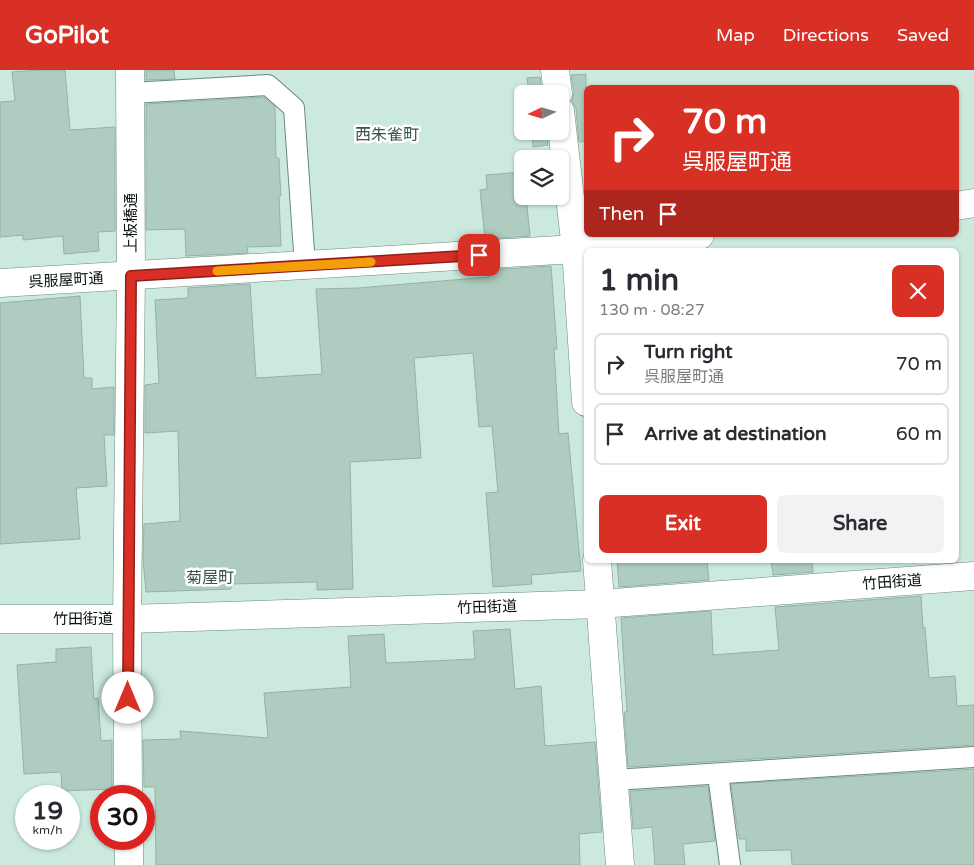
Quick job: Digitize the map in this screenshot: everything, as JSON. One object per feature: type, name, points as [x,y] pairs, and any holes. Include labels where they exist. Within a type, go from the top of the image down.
[{"type":"street","points":[[555,70],[557,85]]},
{"type":"street","name":"上板橋通","points":[[128,785],[127,619],[131,276],[130,81]]},
{"type":"street","points":[[563,140],[576,249],[584,371]]},
{"type":"street","points":[[959,206],[974,204]]},
{"type":"street","name":"呉服屋町通","points":[[585,248],[682,237]]},
{"type":"street","name":"呉服屋町通","points":[[0,284],[584,248]]},
{"type":"street","points":[[597,563],[620,865]]},
{"type":"street","name":"竹田街道","points":[[0,619],[127,619],[600,604],[974,576]]},
{"type":"street","points":[[128,850],[129,865]]},
{"type":"lane","points":[[130,81],[268,85],[294,108],[305,266]]},
{"type":"lane","points":[[614,780],[974,757]]},
{"type":"lane","points":[[718,774],[730,865]]},
{"type":"building","points":[[65,70],[70,130],[115,127],[115,231],[98,232],[99,251],[64,254],[63,236],[23,240],[23,235],[0,237],[0,102],[15,101],[12,72]]},
{"type":"building","points":[[146,70],[174,70],[175,79],[146,80]]},
{"type":"building","points":[[586,74],[586,85],[584,85],[584,141],[579,142],[576,109],[572,101],[574,92],[571,75]]},
{"type":"building","points":[[540,77],[541,85],[528,85],[527,78]]},
{"type":"building","points":[[264,97],[275,107],[276,158],[279,158],[281,196],[279,196],[281,246],[247,247],[248,253],[186,256],[185,229],[146,230],[146,104]]},
{"type":"building","points":[[533,140],[548,140],[548,145],[533,147]]},
{"type":"building","points":[[514,173],[514,205],[527,205],[530,236],[485,239],[480,190],[487,189],[486,175]]},
{"type":"building","points":[[551,266],[557,349],[554,349],[559,434],[568,433],[581,571],[531,575],[532,584],[493,587],[486,493],[498,492],[492,426],[479,427],[473,353],[414,358],[421,458],[350,462],[353,589],[317,590],[317,582],[231,584],[231,589],[146,592],[143,560],[144,524],[180,521],[178,431],[145,433],[145,385],[159,383],[155,300],[188,298],[188,288],[250,284],[256,378],[322,374],[316,289],[358,288],[489,277],[488,270]]},
{"type":"building","points":[[80,296],[84,378],[92,378],[92,389],[114,387],[114,435],[104,435],[107,486],[76,488],[80,539],[0,544],[0,303]]},
{"type":"building","points":[[617,563],[707,563],[709,580],[619,587]]},
{"type":"building","points":[[771,563],[812,563],[813,572],[773,575]]},
{"type":"building","points":[[921,596],[929,678],[955,676],[957,706],[974,705],[974,745],[628,767],[624,712],[627,712],[621,618],[711,611],[713,655],[779,650],[775,607]]},
{"type":"building","points":[[510,629],[515,689],[541,686],[545,746],[595,742],[602,832],[579,834],[580,865],[156,865],[155,785],[144,785],[143,740],[181,739],[180,731],[268,738],[264,693],[351,687],[348,636],[384,634],[386,663],[475,659],[473,631]]},
{"type":"building","points":[[91,647],[94,699],[98,698],[101,741],[112,740],[112,785],[90,785],[90,790],[80,790],[80,785],[62,785],[61,772],[24,774],[17,665],[56,662],[56,649]]},
{"type":"building","points":[[974,769],[974,865],[792,865],[791,850],[746,851],[746,839],[739,839],[731,784]]},
{"type":"building","points":[[708,786],[715,841],[683,844],[685,865],[655,865],[652,827],[633,829],[630,791]]},
{"type":"slow traffic","points":[[217,271],[371,262]]},
{"type":"district","name":"西朱雀町","points":[[387,135]]},
{"type":"district","name":"菊屋町","points":[[210,578]]},
{"type":"route","points":[[128,698],[127,600],[131,276],[479,255]]}]
